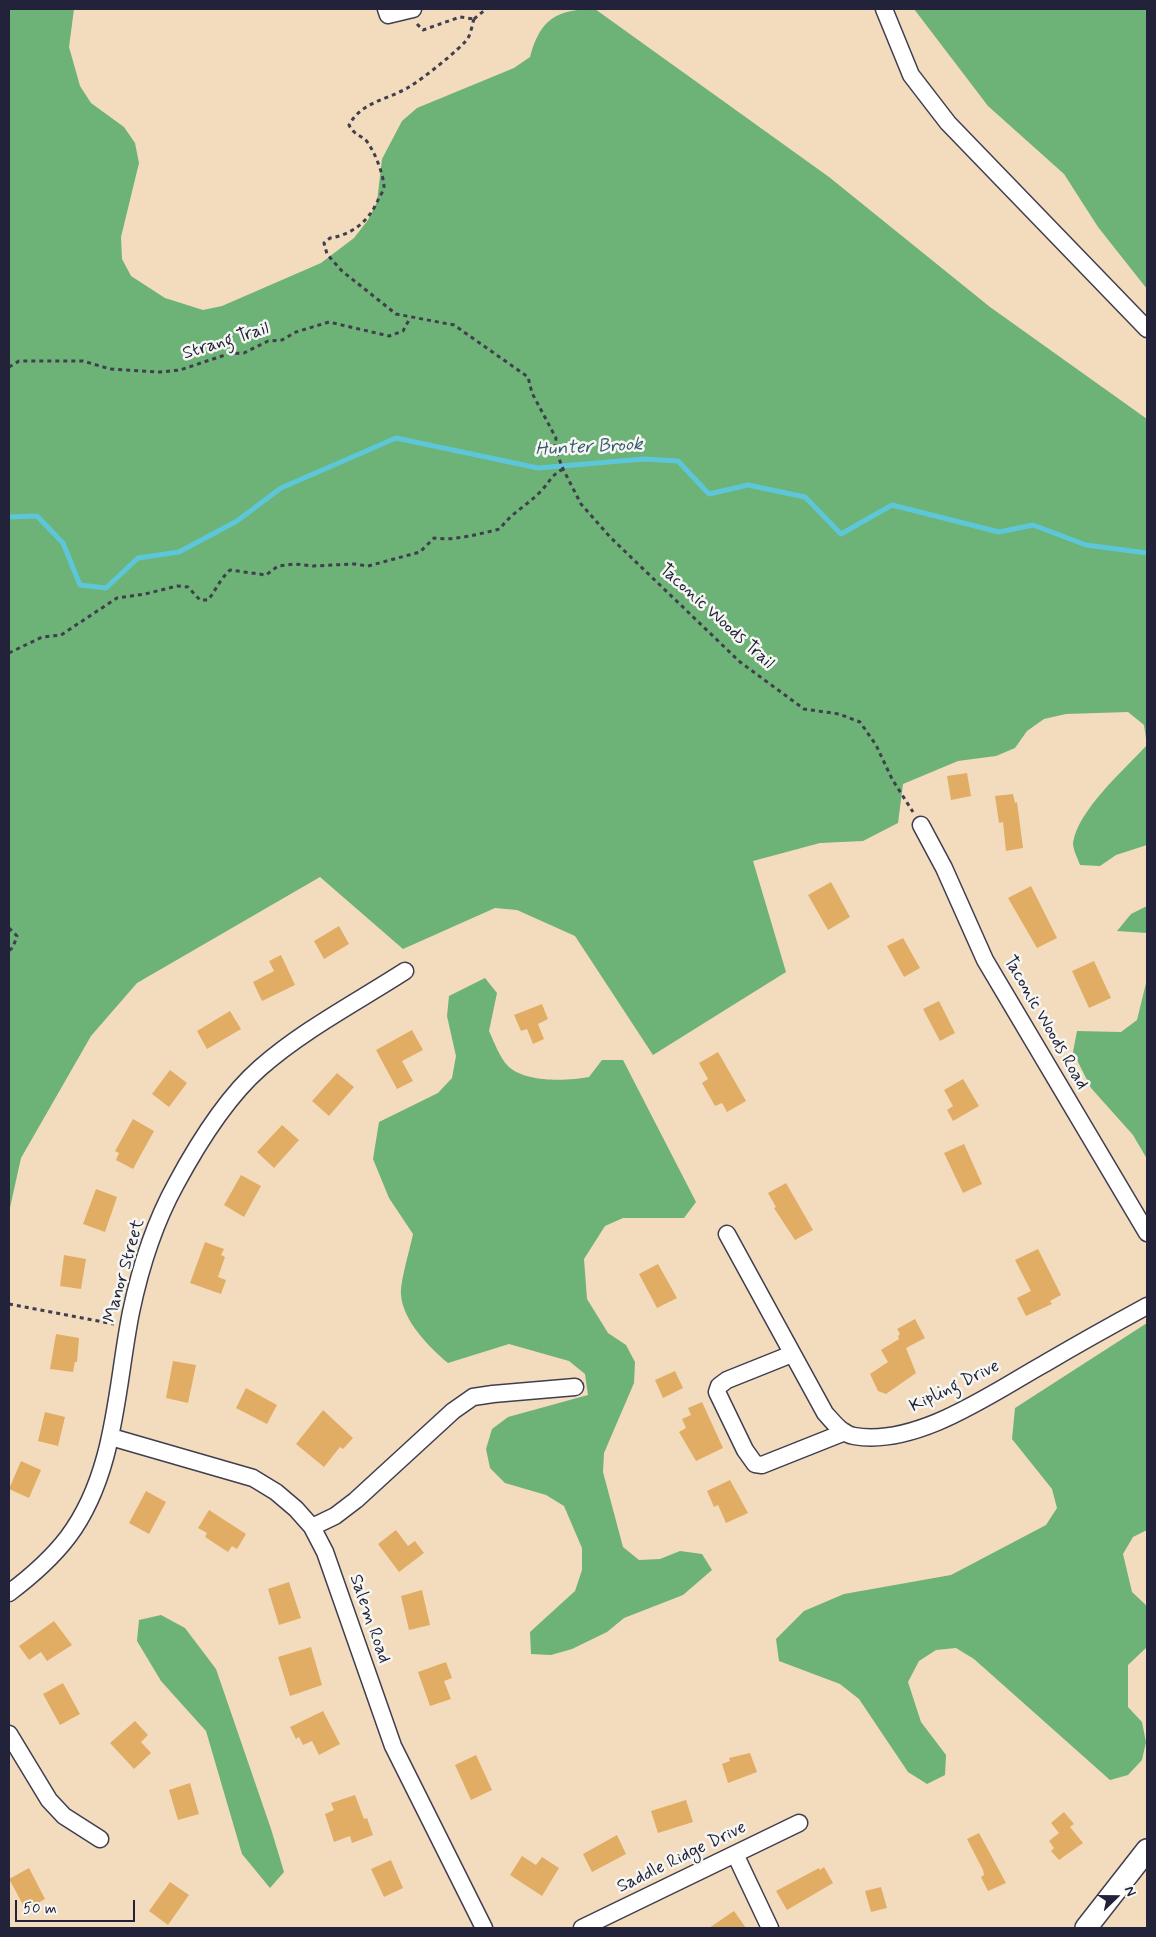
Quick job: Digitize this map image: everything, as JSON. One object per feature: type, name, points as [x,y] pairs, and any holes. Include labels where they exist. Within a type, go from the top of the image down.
[{"type":"main road","points":[[1086,1928],[1147,1850]]},
{"type":"street","points":[[386,9],[388,15],[412,9]]},
{"type":"street","points":[[884,9],[911,75],[948,123],[1147,329]]},
{"type":"street","name":"Taconic Woods Road","points":[[921,825],[944,868],[985,960],[1147,1233]]},
{"type":"street","name":"Manor Street","points":[[9,1593],[23,1582],[68,1538],[86,1506],[110,1446],[129,1326],[152,1238],[175,1184],[228,1102],[266,1063],[301,1037],[405,971]]},
{"type":"street","points":[[727,1234],[825,1414],[845,1432]]},
{"type":"street","name":"Kipling Drive","points":[[845,1432],[853,1436],[876,1437],[903,1434],[941,1420],[1147,1306]]},
{"type":"street","points":[[792,1354],[727,1380],[719,1386],[717,1392],[745,1450],[755,1464],[762,1465],[845,1432]]},
{"type":"street","points":[[312,1527],[334,1516],[356,1500],[454,1412],[473,1398],[493,1394],[574,1387]]},
{"type":"street","name":"Salem Road","points":[[111,1437],[254,1478],[276,1492],[312,1527],[326,1552],[393,1746],[484,1928]]},
{"type":"street","points":[[9,1734],[48,1800],[64,1816],[100,1839]]},
{"type":"street","name":"Saddle Ridge Drive","points":[[582,1928],[799,1823]]},
{"type":"street","points":[[735,1854],[770,1928]]},
{"type":"path","points":[[412,9],[418,27],[423,30],[460,17],[474,19],[486,9]]},
{"type":"path","name":"Taconic Woods Trail","points":[[474,19],[468,38],[437,66],[409,87],[368,104],[354,116],[350,125],[354,134],[367,141],[376,159],[384,187],[374,211],[359,226],[344,236],[330,238],[324,244],[327,254],[342,271],[396,314],[454,325],[528,377],[532,384],[532,393],[556,438],[555,448],[559,460],[581,504],[610,536],[740,662],[804,709],[839,714],[860,722],[876,745],[892,779],[921,825]]},
{"type":"path","name":"Strang Trail","points":[[9,367],[19,362],[83,361],[110,369],[129,371],[180,370],[228,354],[244,353],[268,341],[282,340],[296,332],[329,322],[389,336],[403,331],[410,318]]},
{"type":"path","points":[[9,652],[42,637],[61,635],[117,598],[145,594],[177,586],[188,588],[200,600],[208,600],[216,590],[219,581],[230,570],[266,575],[278,566],[295,564],[313,566],[354,564],[368,566],[420,552],[434,538],[460,539],[472,534],[500,529],[508,518],[541,491],[556,472],[563,469]]},
{"type":"path","points":[[9,928],[17,936],[13,947],[9,950]]},
{"type":"path","points":[[9,1304],[129,1326]]},
{"type":"green space","points":[[9,9],[74,9],[69,47],[80,86],[91,103],[124,127],[135,143],[139,163],[121,237],[122,259],[131,276],[165,298],[203,310],[222,306],[321,263],[354,238],[368,220],[377,202],[382,159],[402,121],[417,108],[514,68],[530,57],[539,33],[545,25],[560,14],[570,11],[595,9],[829,177],[990,307],[1147,419],[1147,745],[1144,725],[1128,712],[1066,714],[1044,719],[1027,731],[1015,748],[996,756],[958,761],[903,784],[898,823],[863,841],[820,843],[753,861],[786,972],[653,1055],[575,936],[517,910],[495,908],[403,949],[320,877],[137,983],[91,1036],[21,1158],[9,1212]]},
{"type":"green space","points":[[914,9],[1147,9],[1147,289],[1098,227],[1064,174],[988,106]]},
{"type":"green space","points":[[1147,745],[1147,845],[1116,855],[1100,866],[1080,865],[1073,843],[1083,817],[1103,791]]},
{"type":"green space","points":[[1147,906],[1147,933],[1117,931],[1131,914]]},
{"type":"green space","points":[[485,978],[497,993],[489,1031],[502,1059],[516,1072],[536,1078],[559,1080],[589,1077],[602,1060],[623,1060],[696,1202],[684,1218],[623,1218],[605,1226],[584,1259],[587,1299],[608,1333],[626,1345],[635,1362],[634,1383],[604,1453],[603,1472],[623,1547],[639,1560],[660,1559],[680,1551],[702,1554],[712,1570],[683,1595],[624,1618],[607,1632],[572,1649],[551,1655],[531,1654],[530,1632],[575,1591],[582,1570],[582,1548],[564,1506],[546,1495],[505,1483],[490,1468],[486,1449],[492,1429],[508,1417],[588,1395],[585,1374],[569,1361],[509,1344],[448,1363],[433,1349],[412,1324],[403,1305],[401,1295],[413,1234],[389,1198],[373,1159],[379,1122],[438,1093],[452,1078],[456,1056],[447,1016],[449,996]]},
{"type":"green space","points":[[1147,979],[1147,1159],[1133,1135],[1091,1088],[1073,1052],[1077,1031],[1121,1032],[1137,1020]]},
{"type":"green space","points":[[1147,1323],[1147,1530],[1133,1537],[1123,1554],[1132,1592],[1147,1606],[1147,1647],[1128,1665],[1128,1707],[1142,1722],[1146,1742],[1142,1760],[1128,1775],[1110,1780],[974,1659],[956,1648],[936,1650],[919,1661],[908,1682],[921,1722],[946,1755],[945,1775],[927,1784],[908,1772],[859,1699],[840,1684],[779,1661],[776,1639],[804,1611],[844,1594],[951,1575],[1046,1525],[1057,1508],[1052,1489],[1012,1439],[1015,1408]]},
{"type":"green space","points":[[161,1615],[185,1628],[216,1669],[284,1872],[270,1888],[242,1854],[206,1731],[161,1681],[137,1641],[139,1620]]},
{"type":"building","points":[[967,773],[971,796],[951,800],[947,776]]},
{"type":"building","points":[[1013,794],[1015,803],[1017,802],[1023,848],[1006,851],[1003,822],[999,823],[995,796]]},
{"type":"building","points":[[831,882],[850,917],[828,930],[808,895]]},
{"type":"building","points":[[1031,886],[1057,938],[1037,948],[1008,898]]},
{"type":"building","points":[[339,926],[349,944],[324,959],[314,941]]},
{"type":"building","points":[[903,938],[920,968],[904,977],[887,946]]},
{"type":"building","points":[[281,955],[295,985],[262,1001],[253,982],[274,971],[269,961]]},
{"type":"building","points":[[1094,961],[1111,998],[1089,1008],[1072,971]]},
{"type":"building","points":[[939,1001],[955,1033],[940,1041],[923,1009]]},
{"type":"building","points":[[542,1004],[548,1019],[538,1024],[544,1039],[533,1044],[527,1029],[521,1031],[514,1015]]},
{"type":"building","points":[[230,1011],[241,1029],[207,1049],[197,1031]]},
{"type":"building","points":[[412,1030],[423,1050],[402,1061],[413,1081],[397,1089],[376,1050]]},
{"type":"building","points":[[718,1052],[746,1101],[727,1112],[722,1103],[715,1106],[702,1083],[708,1079],[699,1063]]},
{"type":"building","points":[[170,1070],[187,1083],[169,1107],[152,1094]]},
{"type":"building","points":[[337,1073],[354,1087],[329,1116],[312,1101]]},
{"type":"building","points":[[963,1079],[979,1106],[953,1121],[947,1110],[953,1106],[944,1090]]},
{"type":"building","points":[[133,1119],[154,1131],[133,1169],[116,1160],[119,1153],[115,1151]]},
{"type":"building","points":[[282,1125],[299,1140],[274,1168],[257,1152]]},
{"type":"building","points":[[964,1144],[982,1184],[963,1193],[944,1153]]},
{"type":"building","points":[[241,1175],[261,1186],[244,1217],[224,1205]]},
{"type":"building","points":[[786,1183],[813,1230],[795,1240],[774,1208],[776,1207],[768,1193]]},
{"type":"building","points":[[96,1189],[117,1197],[105,1232],[83,1224]]},
{"type":"building","points":[[205,1242],[224,1249],[221,1255],[225,1257],[218,1277],[226,1280],[221,1294],[190,1283]]},
{"type":"building","points":[[1038,1249],[1061,1295],[1050,1301],[1052,1304],[1026,1316],[1017,1298],[1031,1291],[1015,1260]]},
{"type":"building","points":[[64,1255],[86,1259],[81,1289],[60,1286]]},
{"type":"building","points":[[658,1264],[677,1298],[657,1308],[639,1274]]},
{"type":"building","points":[[915,1319],[925,1338],[906,1348],[916,1373],[886,1394],[878,1391],[870,1374],[888,1362],[881,1350],[899,1339],[898,1336],[900,1334],[897,1329]]},
{"type":"building","points":[[56,1334],[79,1338],[77,1362],[75,1362],[73,1372],[50,1369]]},
{"type":"building","points":[[173,1361],[196,1365],[188,1403],[166,1398]]},
{"type":"building","points":[[675,1371],[683,1388],[663,1398],[655,1380]]},
{"type":"building","points":[[246,1388],[277,1405],[267,1424],[236,1408]]},
{"type":"building","points":[[702,1402],[723,1448],[696,1461],[679,1432],[686,1428],[682,1419],[691,1415],[688,1408]]},
{"type":"building","points":[[323,1410],[353,1438],[343,1449],[340,1447],[324,1467],[296,1444]]},
{"type":"building","points":[[45,1412],[65,1417],[58,1446],[38,1441]]},
{"type":"building","points":[[21,1461],[41,1470],[29,1498],[9,1489]]},
{"type":"building","points":[[730,1480],[748,1513],[726,1523],[718,1505],[714,1507],[707,1491]]},
{"type":"building","points":[[146,1491],[166,1502],[149,1534],[129,1523]]},
{"type":"building","points":[[209,1510],[246,1534],[237,1549],[232,1546],[228,1552],[205,1537],[207,1533],[198,1528]]},
{"type":"building","points":[[396,1530],[408,1546],[415,1541],[424,1553],[399,1572],[378,1544]]},
{"type":"building","points":[[289,1582],[301,1618],[279,1625],[268,1589]]},
{"type":"building","points":[[422,1590],[430,1625],[409,1630],[401,1596]]},
{"type":"building","points":[[54,1621],[72,1645],[47,1661],[41,1652],[29,1660],[19,1646]]},
{"type":"building","points":[[311,1647],[322,1685],[290,1696],[278,1657]]},
{"type":"building","points":[[446,1662],[452,1678],[444,1681],[451,1699],[430,1706],[418,1672]]},
{"type":"building","points":[[63,1683],[80,1714],[60,1725],[43,1694]]},
{"type":"building","points":[[323,1711],[340,1744],[319,1755],[312,1741],[303,1745],[299,1737],[296,1739],[290,1727]]},
{"type":"building","points":[[135,1721],[148,1735],[141,1742],[151,1753],[134,1769],[110,1743]]},
{"type":"building","points":[[750,1753],[757,1772],[728,1783],[722,1764],[730,1761],[729,1758]]},
{"type":"building","points":[[476,1755],[492,1790],[471,1800],[455,1765]]},
{"type":"building","points":[[190,1783],[199,1814],[178,1820],[169,1790]]},
{"type":"building","points":[[355,1795],[364,1819],[367,1818],[373,1835],[352,1843],[350,1836],[334,1842],[325,1814],[334,1810],[331,1803]]},
{"type":"building","points":[[686,1800],[693,1822],[658,1833],[651,1811]]},
{"type":"building","points":[[1064,1812],[1074,1824],[1070,1827],[1083,1843],[1059,1860],[1051,1851],[1054,1848],[1049,1841],[1059,1833],[1051,1823]]},
{"type":"building","points":[[979,1833],[1006,1883],[988,1891],[981,1877],[984,1875],[983,1870],[967,1839]]},
{"type":"building","points":[[617,1835],[626,1854],[592,1872],[583,1854]]},
{"type":"building","points":[[522,1856],[536,1865],[542,1857],[559,1868],[542,1896],[510,1875]]},
{"type":"building","points":[[391,1860],[403,1888],[384,1897],[371,1869]]},
{"type":"building","points":[[824,1867],[833,1883],[787,1910],[776,1891]]},
{"type":"building","points":[[29,1868],[45,1899],[26,1910],[9,1879]]},
{"type":"building","points":[[170,1882],[189,1895],[168,1925],[149,1911]]},
{"type":"building","points":[[881,1887],[887,1908],[871,1912],[865,1891]]},
{"type":"building","points":[[734,1911],[746,1928],[709,1928]]},
{"type":"waterway","name":"Hunter Brook","points":[[9,517],[37,516],[63,543],[80,585],[106,588],[138,558],[179,552],[237,521],[281,488],[396,438],[538,468],[644,459],[678,461],[709,494],[748,485],[805,497],[841,534],[892,505],[999,532],[1033,525],[1086,545],[1147,553]]}]
